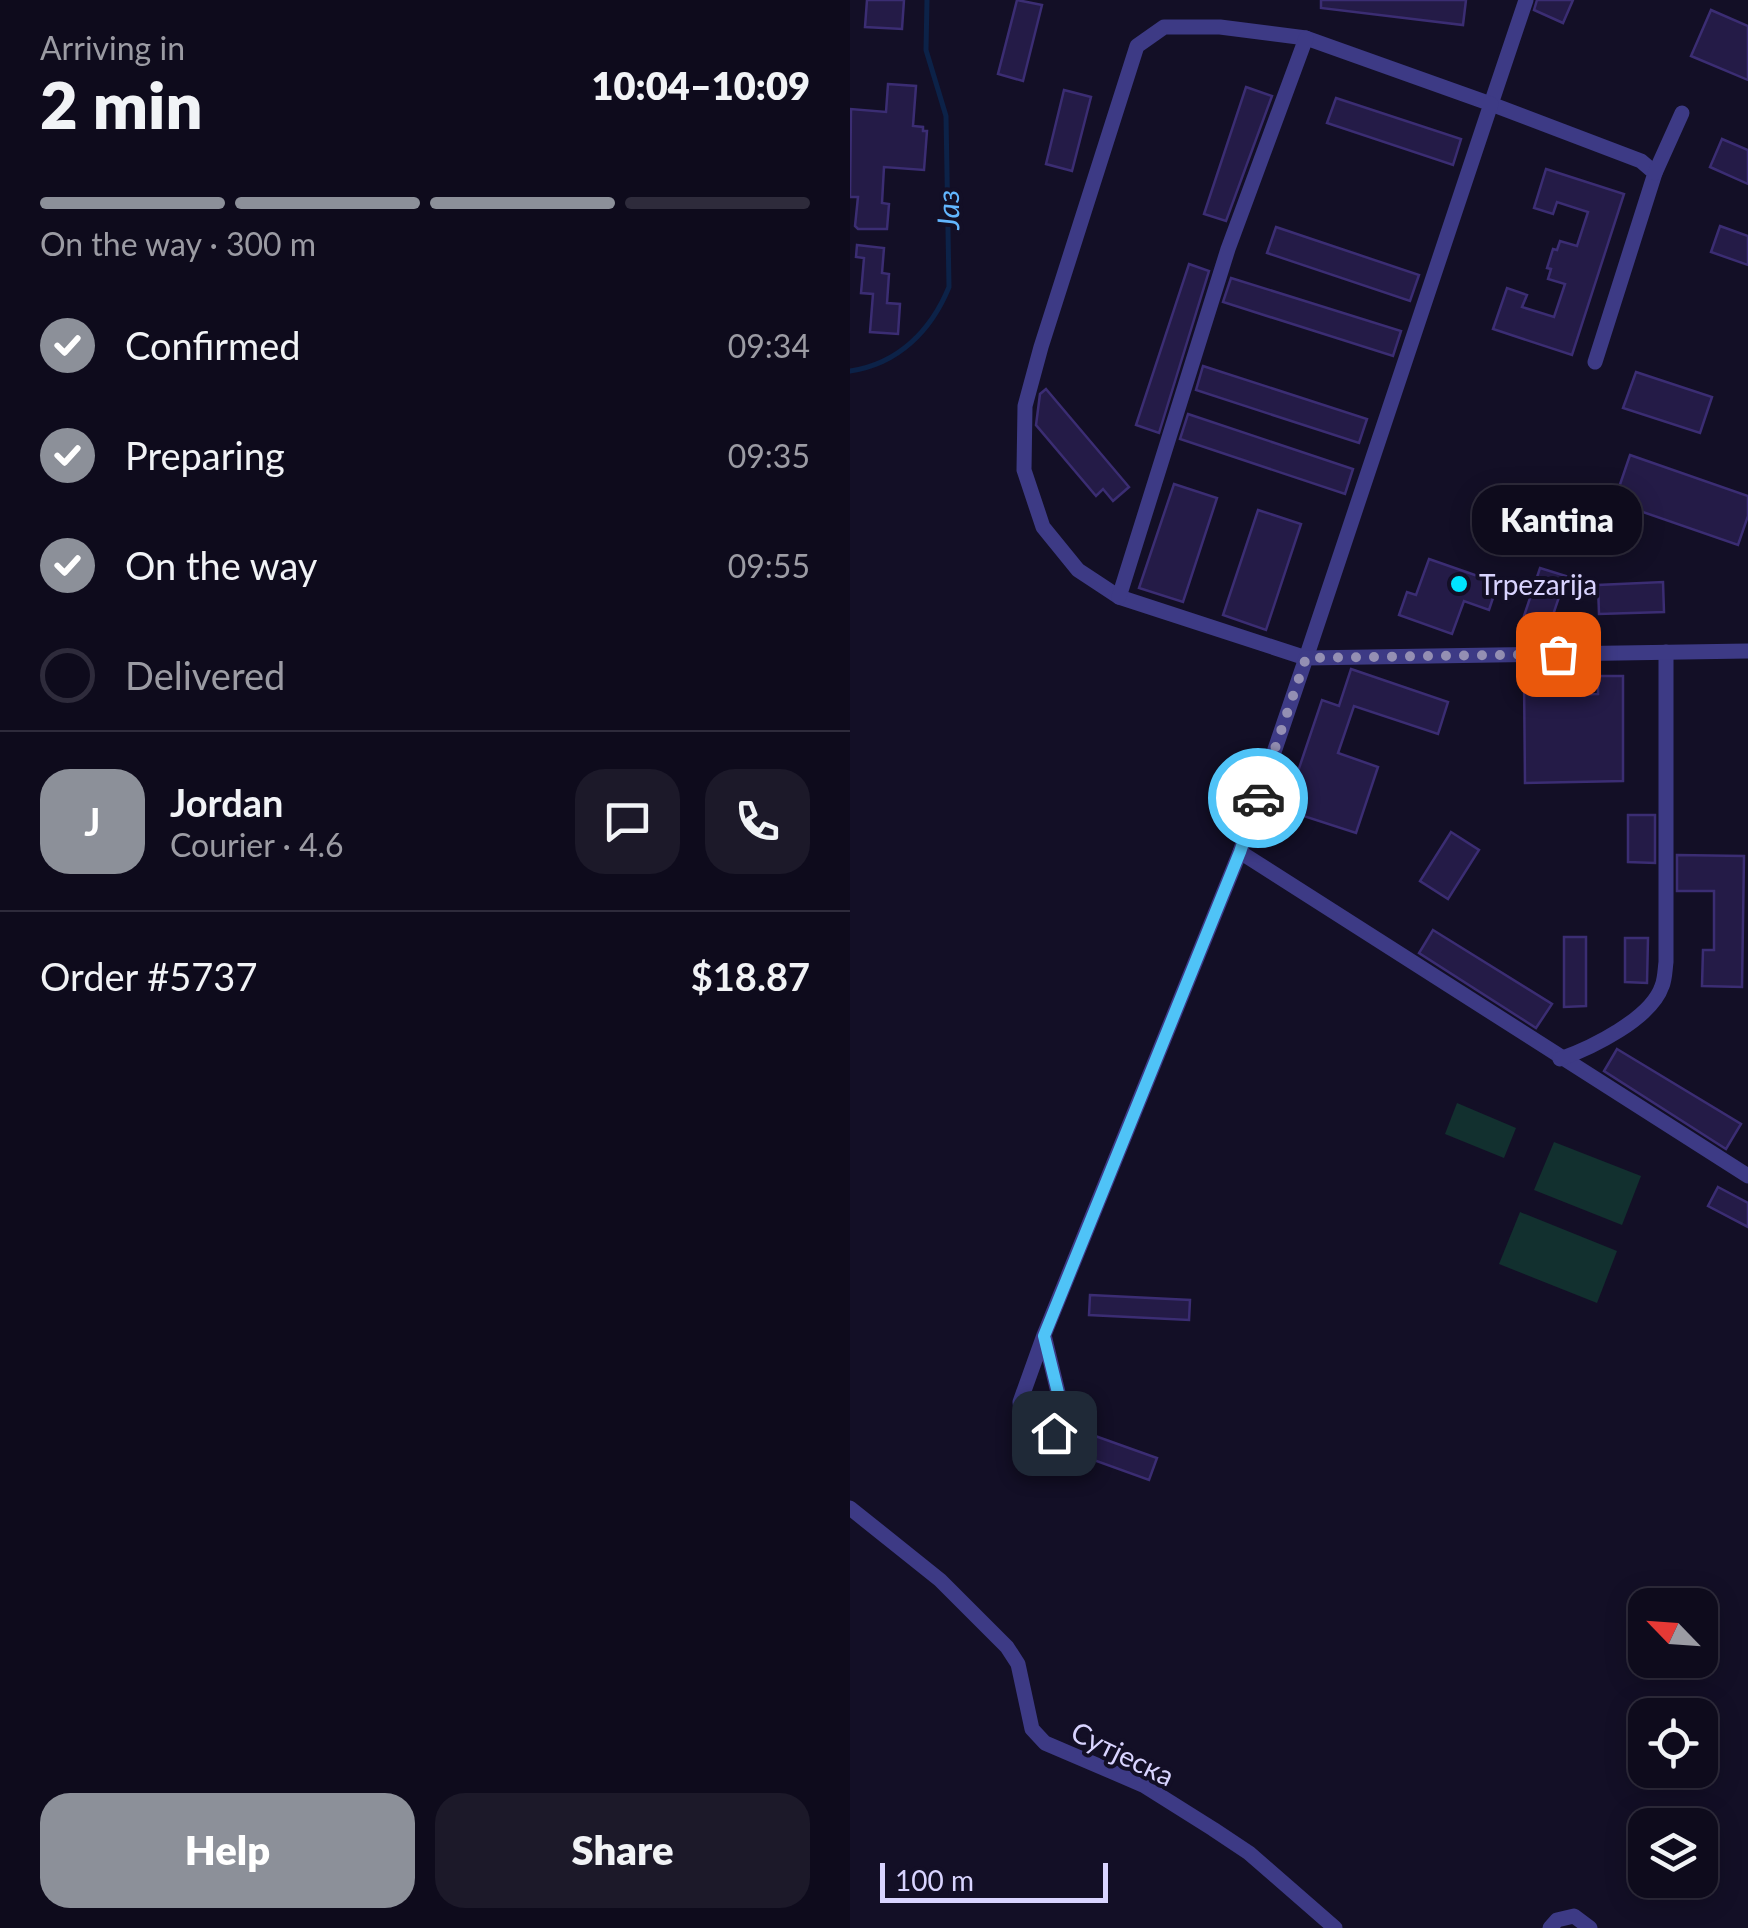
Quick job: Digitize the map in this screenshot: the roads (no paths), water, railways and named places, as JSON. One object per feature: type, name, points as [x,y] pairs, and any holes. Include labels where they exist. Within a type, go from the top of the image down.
[{"type":"street","points":[[1044,1336],[1064,1417],[1054,1433],[1035,1430],[1022,1421],[1020,1402],[1044,1336],[1240,852],[1526,0]]},
{"type":"street","points":[[1655,173],[1642,161],[1306,38],[1220,27],[1164,27],[1137,46],[1040,347],[1025,406],[1024,470],[1043,527],[1078,570],[1119,597],[1306,658],[1748,651]]},
{"type":"street","points":[[1119,597],[1228,249],[1306,38]]},
{"type":"street","points":[[1595,362],[1655,173],[1682,113]]},
{"type":"street","points":[[1560,1059],[1585,1050],[1625,1026],[1654,1001],[1662,986],[1666,962],[1666,652]]},
{"type":"street","points":[[1240,852],[1748,1176]]},
{"type":"street","name":"Сутјеска","points":[[850,1508],[940,1580],[1007,1647],[1018,1664],[1032,1729],[1045,1743],[1143,1785],[1200,1820],[1249,1853],[1335,1928]]},
{"type":"street","points":[[1550,1928],[1558,1920],[1574,1916],[1590,1928]]},
{"type":"waterway","name":"Јаз","points":[[850,371],[883,361],[911,343],[933,318],[949,287],[946,116],[926,50],[927,0]]},
{"type":"place","name":"Trpezarija","points":[[1459,584]]},
{"type":"place","name":"Kantina","points":[[1558,654]]}]
